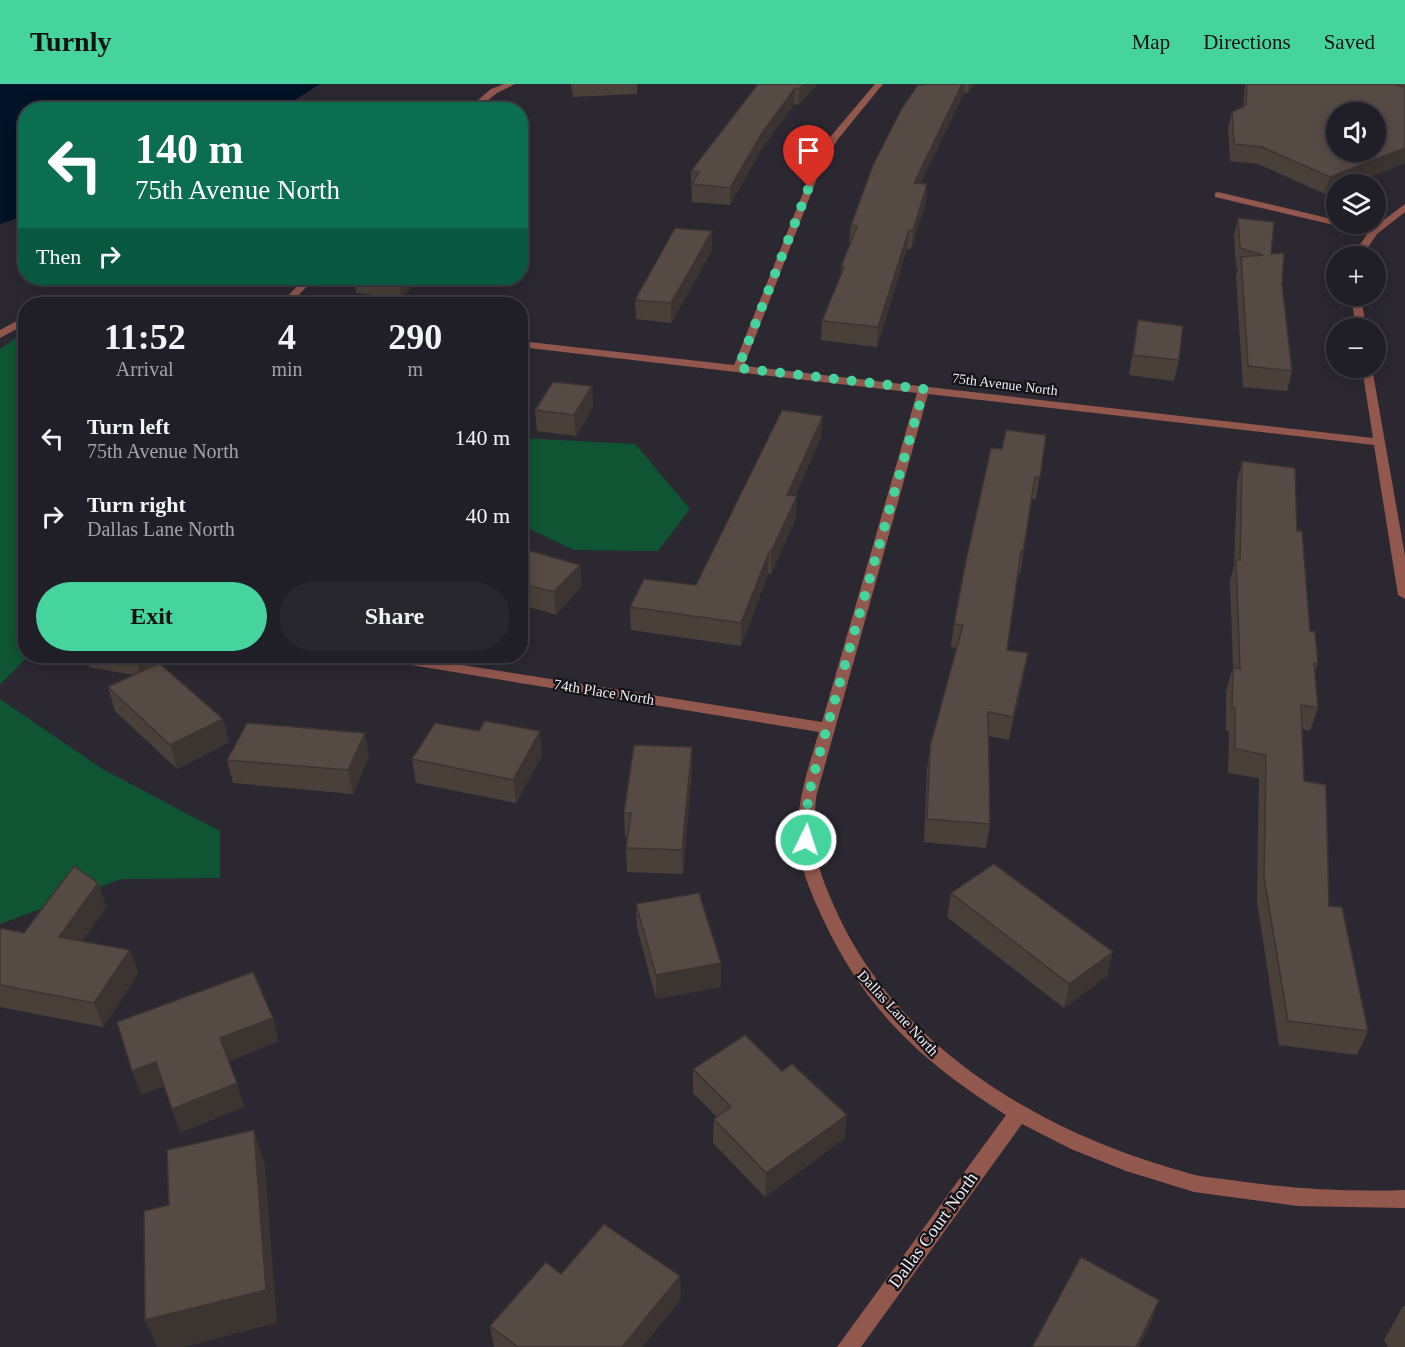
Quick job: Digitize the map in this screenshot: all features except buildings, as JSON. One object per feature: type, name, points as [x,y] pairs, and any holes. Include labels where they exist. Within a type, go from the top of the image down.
[{"type":"street","points":[[480,102],[494,91],[511,84]]},
{"type":"street","points":[[738,368],[817,168],[834,138],[879,84]]},
{"type":"street","points":[[1218,195],[1326,220]]},
{"type":"street","points":[[1386,222],[1405,207]]},
{"type":"street","points":[[292,297],[303,285]]},
{"type":"street","points":[[0,335],[18,324]]},
{"type":"street","name":"75th Avenue North","points":[[528,345],[1378,442]]},
{"type":"street","points":[[1368,378],[1405,595]]},
{"type":"street","name":"Dallas Lane North","points":[[924,389],[808,797],[806,840],[816,880],[835,935],[862,978],[906,1026],[950,1068],[1018,1114],[1095,1150],[1189,1182],[1287,1197],[1405,1199]]},
{"type":"street","name":"74th Place North","points":[[424,663],[826,728]]},
{"type":"street","name":"Dallas Court North","points":[[848,1347],[1018,1114]]},
{"type":"green space","points":[[18,337],[18,663],[21,663],[0,685],[0,349]]},
{"type":"green space","points":[[528,438],[635,444],[690,509],[658,551],[574,550],[528,528]]},
{"type":"green space","points":[[0,699],[104,770],[220,831],[220,878],[121,879],[0,924]]},
{"type":"water","points":[[0,84],[320,84],[292,102],[18,102],[18,218],[0,224]]},
{"type":"route","points":[[806,840],[808,797],[832,705],[924,389],[738,368],[800,205],[809,187]]}]
